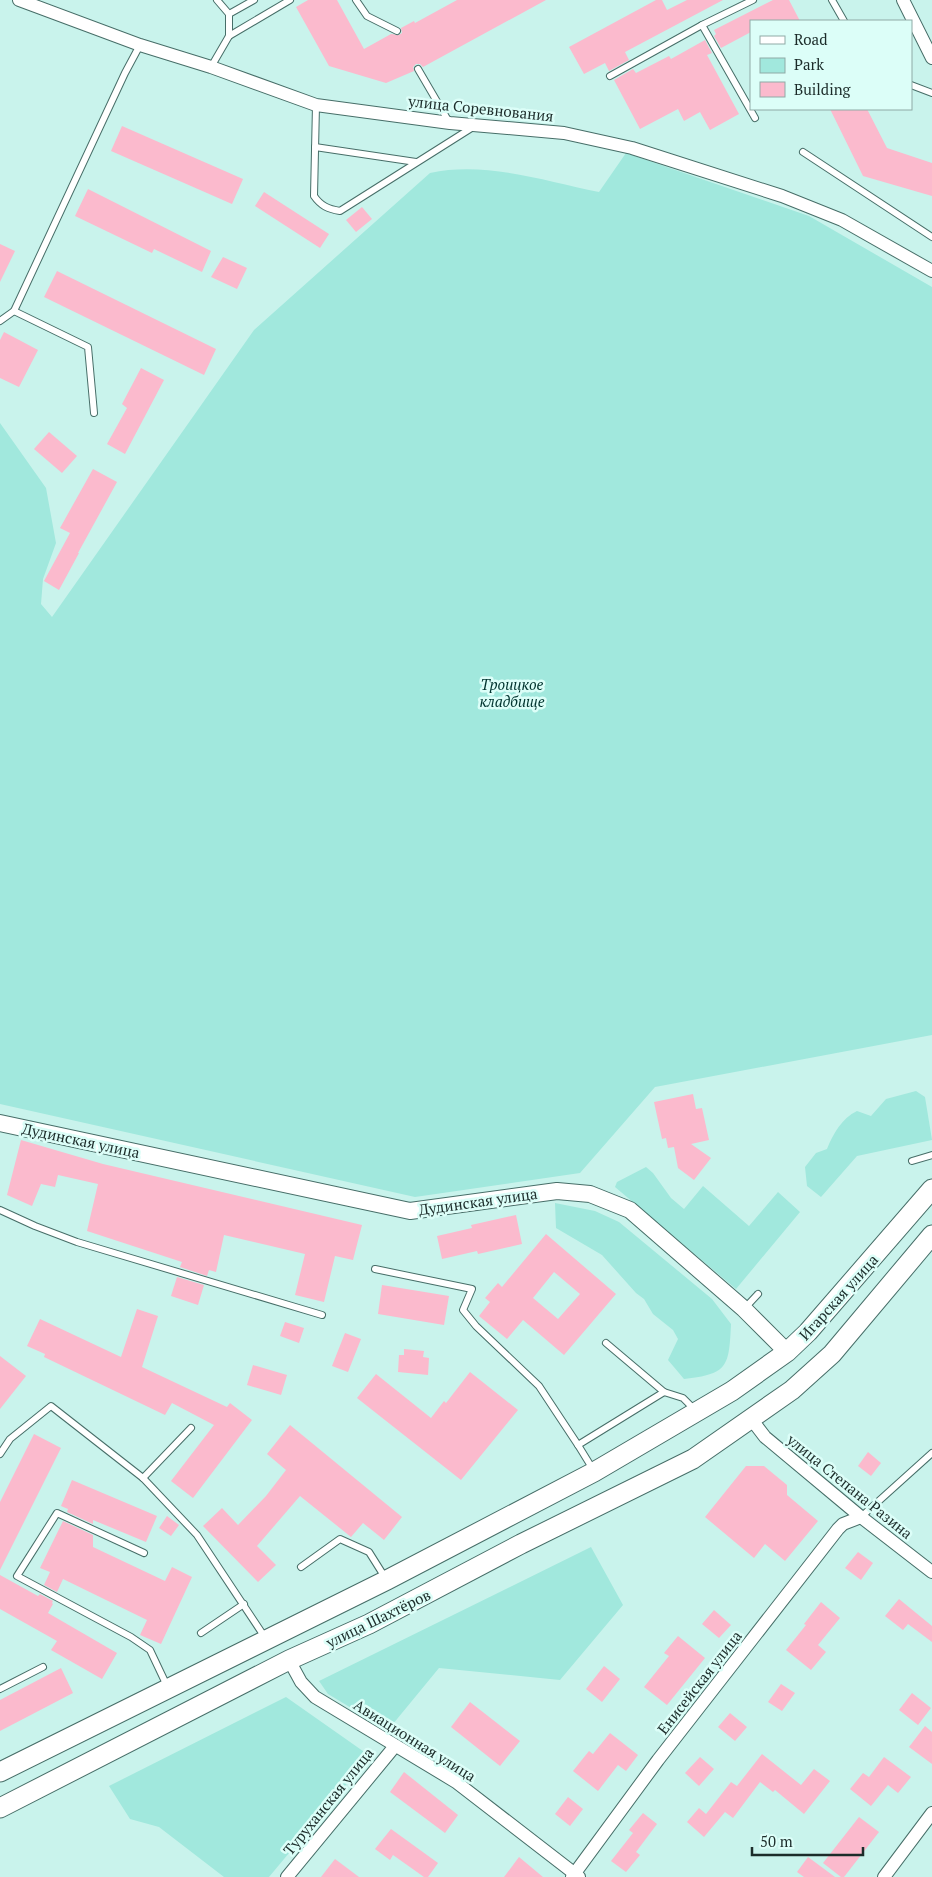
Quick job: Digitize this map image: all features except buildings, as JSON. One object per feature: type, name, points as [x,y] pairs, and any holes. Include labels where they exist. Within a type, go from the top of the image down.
[{"type":"main road","name":"Игарская улица","points":[[732,1391],[787,1352],[808,1332],[932,1189]]},
{"type":"main road","name":"Игарская улица","points":[[752,1420],[792,1390],[832,1354],[932,1235]]},
{"type":"main road","name":"улица Шахтёров","points":[[3,1768],[168,1689],[387,1580],[594,1472],[732,1391]]},
{"type":"main road","name":"улица Шахтёров","points":[[0,1808],[289,1660],[369,1624],[521,1544],[692,1459],[752,1420]]},
{"type":"street","name":"улица Соревнования","points":[[19,0],[140,45],[211,67],[316,105],[450,123],[564,133],[641,151],[782,196],[842,220],[932,271]]},
{"type":"street","points":[[903,0],[932,58]]},
{"type":"street","name":"Дудинская улица","points":[[0,1123],[410,1211],[557,1191],[590,1194],[630,1210],[744,1309],[787,1352]]},
{"type":"street","name":"улица Степана Разина","points":[[752,1420],[765,1437],[861,1517],[932,1572]]},
{"type":"street","name":"Енисейская улица","points":[[575,1876],[658,1760],[838,1529],[843,1524],[861,1517]]},
{"type":"street","name":"Авиационная улица","points":[[289,1660],[301,1682],[315,1698],[456,1782],[575,1876]]},
{"type":"street","name":"Туруханская улица","points":[[287,1877],[395,1746]]},
{"type":"street","points":[[884,1877],[932,1814]]},
{"type":"lane","points":[[217,0],[229,14],[229,36]]},
{"type":"lane","points":[[229,14],[254,0]]},
{"type":"lane","points":[[211,67],[229,36],[290,0]]},
{"type":"lane","points":[[356,0],[367,16],[397,31]]},
{"type":"lane","points":[[610,76],[702,25],[753,0]]},
{"type":"lane","points":[[832,0],[843,20]]},
{"type":"lane","points":[[702,25],[750,109]]},
{"type":"lane","points":[[0,321],[14,311],[125,73],[140,45]]},
{"type":"lane","points":[[418,69],[450,123]]},
{"type":"lane","points":[[912,85],[932,93]]},
{"type":"lane","points":[[316,105],[314,196],[320,204],[340,211],[476,125]]},
{"type":"lane","points":[[750,110],[755,118]]},
{"type":"lane","points":[[315,147],[416,162]]},
{"type":"lane","points":[[802,152],[932,237]]},
{"type":"lane","points":[[14,311],[88,347],[94,413]]},
{"type":"lane","points":[[912,1161],[932,1155]]},
{"type":"lane","points":[[0,1210],[77,1242],[322,1315]]},
{"type":"lane","points":[[375,1269],[472,1289],[463,1310],[476,1326],[540,1386],[594,1472]]},
{"type":"lane","points":[[744,1309],[758,1294]]},
{"type":"lane","points":[[606,1343],[664,1392],[683,1398],[698,1412]]},
{"type":"lane","points":[[578,1445],[664,1392]]},
{"type":"lane","points":[[0,1454],[10,1439],[51,1406],[143,1478],[198,1534],[267,1640]]},
{"type":"lane","points":[[143,1478],[191,1428]]},
{"type":"lane","points":[[861,1517],[932,1452]]},
{"type":"lane","points":[[144,1553],[58,1513],[17,1576],[131,1637],[150,1650],[168,1689]]},
{"type":"lane","points":[[301,1567],[340,1538],[369,1552],[387,1580]]},
{"type":"lane","points":[[201,1632],[244,1604]]},
{"type":"lane","points":[[0,1690],[43,1667]]},
{"type":"green space","name":"Троицкое кладбище","points":[[626,153],[809,216],[932,287],[932,1035],[655,1087],[580,1173],[415,1197],[0,1104],[0,423],[46,488],[56,543],[43,579],[41,604],[52,617],[254,330],[430,173],[472,169],[494,171],[599,192]]},
{"type":"green space","points":[[916,1091],[925,1097],[932,1140],[857,1156],[821,1197],[807,1186],[805,1167],[816,1153],[827,1149],[842,1122],[857,1111],[871,1116],[886,1099]]},
{"type":"green space","points":[[646,1167],[653,1173],[671,1198],[684,1209],[703,1186],[749,1226],[778,1192],[800,1212],[736,1289],[615,1187],[617,1182]]},
{"type":"green space","points":[[555,1203],[595,1211],[619,1222],[712,1299],[731,1324],[727,1359],[718,1371],[684,1379],[668,1360],[678,1339],[673,1330],[653,1314],[644,1299],[636,1293],[602,1255],[556,1228]]},
{"type":"green space","points":[[591,1547],[623,1605],[560,1680],[439,1668],[388,1730],[328,1694],[319,1681]]},
{"type":"green space","points":[[286,1697],[370,1756],[269,1877],[224,1877],[159,1827],[130,1819],[109,1786]]}]
